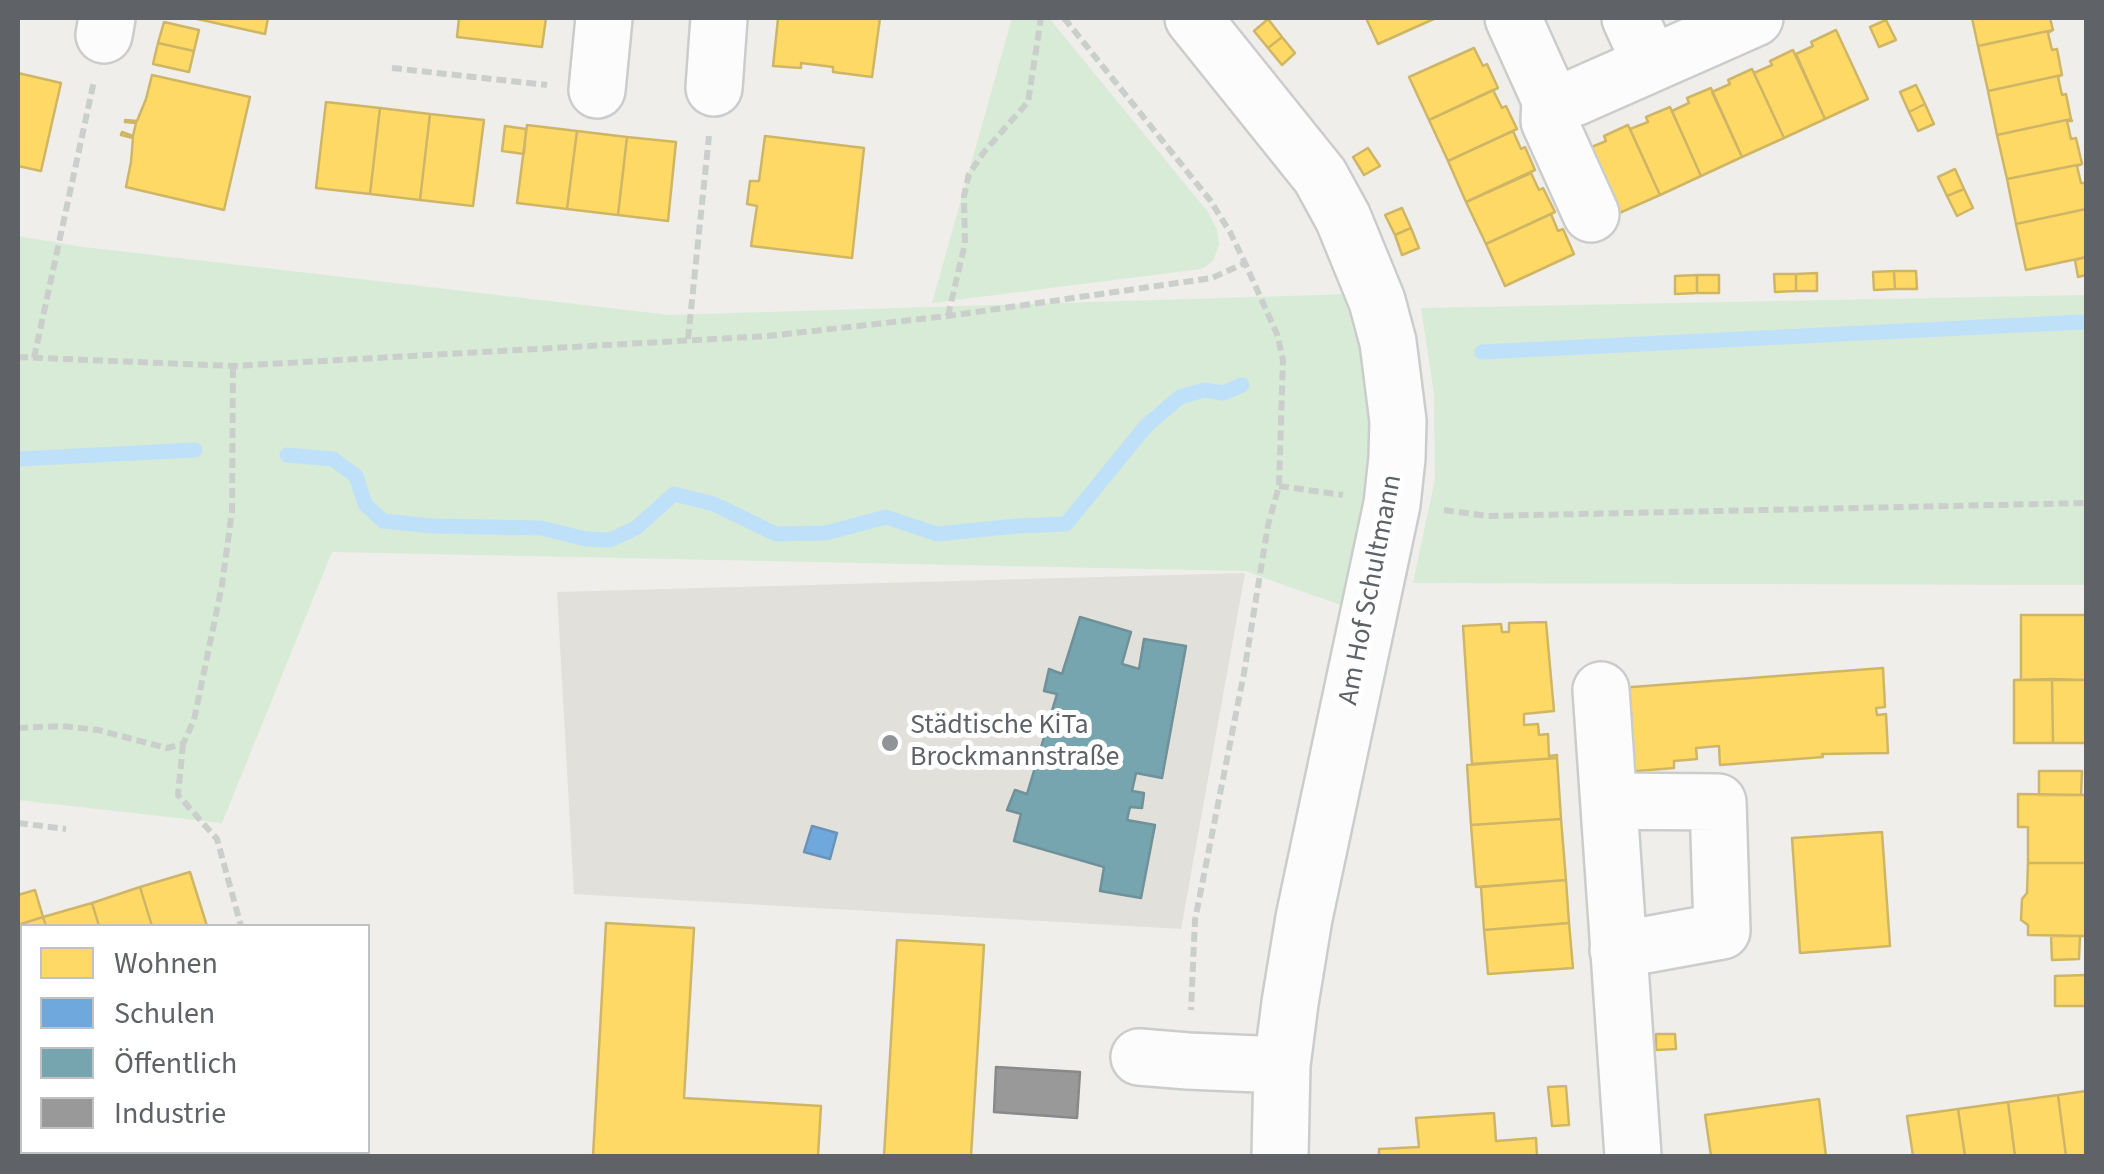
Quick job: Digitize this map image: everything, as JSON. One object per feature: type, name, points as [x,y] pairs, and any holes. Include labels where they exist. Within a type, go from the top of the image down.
[{"type":"street","points":[[597,90],[604,18]]},
{"type":"street","points":[[714,88],[720,18]]},
{"type":"street","name":"Am Hof Schultmann","points":[[1193,18],[1320,176],[1343,218],[1377,301],[1388,342],[1398,421],[1392,504],[1304,918],[1282,1065],[1280,1156]]},
{"type":"street","points":[[1513,18],[1550,100],[1550,121],[1591,214]]},
{"type":"street","points":[[1550,100],[1574,98],[1640,41],[1755,18]]},
{"type":"street","points":[[1601,690],[1633,1156]]},
{"type":"street","points":[[1609,800],[1718,802],[1722,931],[1618,950]]},
{"type":"street","points":[[1164,1059],[1282,1065]]},
{"type":"path","points":[[948,316],[965,243],[964,196],[969,174],[1028,102],[1041,18]]},
{"type":"path","points":[[1064,18],[1210,200],[1230,232],[1277,334],[1282,360],[1280,486],[1268,525],[1244,673],[1164,1059]]},
{"type":"path","points":[[34,358],[105,26]]},
{"type":"path","points":[[688,339],[714,88]]},
{"type":"path","points":[[18,357],[234,366],[768,336],[948,316],[1212,278],[1245,263]]},
{"type":"path","points":[[234,366],[232,512],[225,566],[194,720],[183,744],[178,795],[217,839],[240,924]]},
{"type":"path","points":[[1280,486],[1488,516],[2086,503]]},
{"type":"path","points":[[18,728],[62,726],[98,730],[168,748],[183,744]]},
{"type":"path","points":[[18,823],[66,829]]},
{"type":"shaded area","name":"Städtische KiTa Brockmannstraße","points":[[1245,573],[1181,929],[574,894],[557,592]]},
{"type":"green space","points":[[1012,18],[1049,18],[1208,212],[1219,244],[1207,266],[932,303]]},
{"type":"green space","points":[[18,236],[670,315],[1351,294],[1372,401],[1370,486],[1346,607],[1245,571],[332,552],[222,823],[18,800]]},
{"type":"green space","points":[[2086,295],[2086,585],[1413,583],[1435,479],[1434,394],[1421,308]]},
{"type":"building: Wohnen","points":[[193,18],[268,18],[265,34]]},
{"type":"building: Wohnen","points":[[459,18],[546,18],[542,47],[457,37]]},
{"type":"building: Wohnen","points":[[770,18],[880,18],[872,77],[801,63],[801,68],[773,66],[778,19]]},
{"type":"building: Wohnen","points":[[1366,18],[1436,18],[1378,44]]},
{"type":"building: Wohnen","points":[[1972,18],[2050,18],[2053,30],[1978,46]]},
{"type":"building: Wohnen","points":[[1268,19],[1282,37],[1268,48],[1254,31]]},
{"type":"building: Wohnen","points":[[1886,20],[1896,40],[1879,47],[1870,27]]},
{"type":"building: Wohnen","points":[[164,22],[199,30],[194,51],[158,43]]},
{"type":"building: Wohnen","points":[[1836,30],[1868,99],[1825,119],[1796,54]]},
{"type":"building: Wohnen","points":[[2053,30],[2048,33],[2052,50],[2057,49],[2062,75],[1988,91],[1978,46]]},
{"type":"building: Wohnen","points":[[1282,37],[1295,53],[1282,65],[1268,48]]},
{"type":"building: Wohnen","points":[[158,43],[194,51],[189,72],[153,64]]},
{"type":"building: Wohnen","points":[[1474,48],[1498,88],[1429,120],[1409,77]]},
{"type":"building: Wohnen","points":[[1793,50],[1825,119],[1784,138],[1754,73]]},
{"type":"building: Wohnen","points":[[1752,69],[1784,138],[1742,157],[1712,92]]},
{"type":"building: Wohnen","points":[[18,73],[61,83],[41,171],[18,166]]},
{"type":"building: Wohnen","points":[[152,75],[250,97],[224,210],[126,187],[133,138],[121,135],[122,132],[133,136],[136,123],[125,120],[137,121]]},
{"type":"building: Wohnen","points":[[2062,75],[2058,77],[2071,119],[1997,135],[1988,91]]},
{"type":"building: Wohnen","points":[[1916,85],[1925,104],[1909,112],[1900,92]]},
{"type":"building: Wohnen","points":[[1711,88],[1742,157],[1701,176],[1672,111],[1689,103],[1687,98]]},
{"type":"building: Wohnen","points":[[1493,90],[1517,129],[1448,161],[1429,120]]},
{"type":"building: Wohnen","points":[[326,102],[380,108],[370,194],[316,188]]},
{"type":"building: Wohnen","points":[[1925,104],[1934,124],[1918,131],[1909,112]]},
{"type":"building: Wohnen","points":[[1670,107],[1701,176],[1660,195],[1630,129]]},
{"type":"building: Wohnen","points":[[380,108],[430,114],[420,200],[370,194]]},
{"type":"building: Wohnen","points":[[430,114],[484,120],[473,206],[420,200]]},
{"type":"building: Wohnen","points":[[2071,119],[2067,121],[2071,139],[2076,138],[2082,164],[2007,179],[1997,135]]},
{"type":"building: Wohnen","points":[[527,125],[577,131],[567,209],[517,203]]},
{"type":"building: Wohnen","points":[[1628,125],[1660,195],[1617,214],[1587,149]]},
{"type":"building: Wohnen","points":[[505,126],[526,129],[524,154],[502,151]]},
{"type":"building: Wohnen","points":[[577,131],[627,137],[618,215],[567,209]]},
{"type":"building: Wohnen","points":[[1513,131],[1535,170],[1466,202],[1448,161]]},
{"type":"building: Wohnen","points":[[765,136],[864,148],[852,258],[751,246],[757,206],[747,204],[750,181],[759,181]]},
{"type":"building: Wohnen","points":[[627,137],[676,142],[668,221],[618,215]]},
{"type":"building: Wohnen","points":[[1368,148],[1380,166],[1364,175],[1353,157]]},
{"type":"building: Wohnen","points":[[2082,164],[2077,166],[2081,183],[2085,183],[2086,209],[2016,224],[2007,179]]},
{"type":"building: Wohnen","points":[[1955,169],[1964,189],[1947,196],[1938,177]]},
{"type":"building: Wohnen","points":[[1531,173],[1555,212],[1486,244],[1466,202]]},
{"type":"building: Wohnen","points":[[1964,189],[1973,208],[1957,216],[1947,196]]},
{"type":"building: Wohnen","points":[[1402,208],[1411,228],[1395,235],[1385,215]]},
{"type":"building: Wohnen","points":[[2086,209],[2086,257],[2026,270],[2016,224]]},
{"type":"building: Wohnen","points":[[1551,214],[1574,254],[1505,286],[1486,244]]},
{"type":"building: Wohnen","points":[[1411,228],[1419,248],[1402,255],[1395,235]]},
{"type":"building: Wohnen","points":[[2086,257],[2086,275],[2078,277],[2075,260]]},
{"type":"building: Wohnen","points":[[1894,271],[1895,289],[1874,290],[1873,272]]},
{"type":"building: Wohnen","points":[[1894,271],[1916,271],[1917,289],[1895,289]]},
{"type":"building: Wohnen","points":[[1817,273],[1817,291],[1796,291],[1796,274]]},
{"type":"building: Wohnen","points":[[1774,274],[1796,274],[1796,291],[1775,292]]},
{"type":"building: Wohnen","points":[[1697,275],[1719,275],[1719,293],[1697,293]]},
{"type":"building: Wohnen","points":[[1697,275],[1697,293],[1675,294],[1675,276]]},
{"type":"building: Wohnen","points":[[2021,615],[2086,615],[2086,680],[2021,680]]},
{"type":"building: Wohnen","points":[[1546,622],[1554,711],[1524,714],[1524,725],[1538,724],[1539,735],[1548,734],[1549,756],[1557,758],[1472,764],[1463,626],[1501,624],[1502,632],[1509,632],[1509,623]]},
{"type":"building: Wohnen","points":[[1883,668],[1885,707],[1876,708],[1877,715],[1886,714],[1888,753],[1822,754],[1823,757],[1720,765],[1719,746],[1696,748],[1697,759],[1674,761],[1674,768],[1625,772],[1619,688]]},
{"type":"building: Wohnen","points":[[2052,679],[2086,680],[2086,743],[2053,743]]},
{"type":"building: Wohnen","points":[[2052,679],[2053,743],[2014,743],[2014,680]]},
{"type":"building: Wohnen","points":[[1557,758],[1561,819],[1471,825],[1467,765]]},
{"type":"building: Wohnen","points":[[2039,771],[2082,771],[2081,795],[2039,795]]},
{"type":"building: Wohnen","points":[[2018,794],[2086,795],[2086,863],[2028,863],[2028,827],[2018,827]]},
{"type":"building: Wohnen","points":[[1561,819],[1566,880],[1476,887],[1471,825]]},
{"type":"building: Wohnen","points":[[1882,832],[1890,946],[1800,953],[1792,838]]},
{"type":"building: Wohnen","points":[[2028,863],[2086,863],[2086,936],[2028,935],[2028,925],[2021,920]]},
{"type":"building: Wohnen","points":[[190,872],[206,924],[151,924],[140,887]]},
{"type":"building: Wohnen","points":[[1566,880],[1569,923],[1484,930],[1481,887]]},
{"type":"building: Wohnen","points":[[140,887],[151,924],[98,924],[92,903]]},
{"type":"building: Wohnen","points":[[35,890],[43,917],[18,925],[18,895]]},
{"type":"building: Wohnen","points":[[92,903],[98,924],[45,924],[43,917]]},
{"type":"building: Wohnen","points":[[43,917],[45,924],[21,924]]},
{"type":"building: Wohnen","points":[[606,923],[694,928],[684,1098],[821,1106],[818,1156],[593,1156]]},
{"type":"building: Wohnen","points":[[1569,923],[1573,968],[1488,974],[1484,930]]},
{"type":"building: Wohnen","points":[[20,924],[20,1015],[18,1005]]},
{"type":"building: Wohnen","points":[[2051,936],[2080,936],[2079,959],[2052,960]]},
{"type":"building: Wohnen","points":[[897,940],[984,945],[971,1156],[884,1156]]},
{"type":"building: Wohnen","points":[[2086,975],[2086,1006],[2055,1006],[2055,976]]},
{"type":"building: Wohnen","points":[[1656,1034],[1675,1034],[1676,1049],[1656,1050]]},
{"type":"building: Wohnen","points":[[1566,1086],[1569,1125],[1552,1126],[1548,1087]]},
{"type":"building: Wohnen","points":[[2086,1091],[2086,1156],[2066,1156],[2058,1095]]},
{"type":"building: Wohnen","points":[[2058,1095],[2066,1156],[2015,1156],[2008,1102]]},
{"type":"building: Wohnen","points":[[1819,1099],[1826,1156],[1711,1156],[1705,1115]]},
{"type":"building: Wohnen","points":[[2008,1102],[2015,1156],[1965,1156],[1958,1109]]},
{"type":"building: Wohnen","points":[[1958,1109],[1965,1156],[1913,1156],[1907,1116]]},
{"type":"building: Wohnen","points":[[1494,1113],[1496,1141],[1536,1138],[1537,1156],[1379,1156],[1379,1149],[1419,1147],[1416,1118]]},
{"type":"building: Wohnen","points":[[112,1154],[216,1154],[208,1156]]},
{"type":"building: Schulen","points":[[812,826],[837,833],[830,859],[804,852]]},
{"type":"building: Öffentlich","points":[[1080,617],[1131,632],[1122,664],[1139,669],[1144,639],[1186,646],[1162,778],[1136,773],[1132,791],[1144,793],[1142,808],[1130,807],[1127,820],[1155,825],[1141,898],[1100,891],[1104,867],[1014,841],[1021,814],[1007,810],[1015,790],[1027,794],[1057,694],[1044,691],[1049,669],[1062,674]]},
{"type":"building: Industrie","points":[[996,1067],[1080,1072],[1077,1118],[994,1112]]},
{"type":"waterway","points":[[1482,352],[2083,322]]},
{"type":"waterway","points":[[287,455],[333,459],[356,476],[365,504],[383,521],[541,528],[586,539],[610,540],[636,528],[674,494],[714,504],[776,534],[826,533],[886,517],[937,534],[1066,524],[1146,426],[1180,397],[1204,390],[1223,393],[1242,385]]},
{"type":"waterway","points":[[18,459],[195,450]]},
{"type":"place","name":"Städtische KiTa Brockmannstraße","points":[[890,743]]}]
